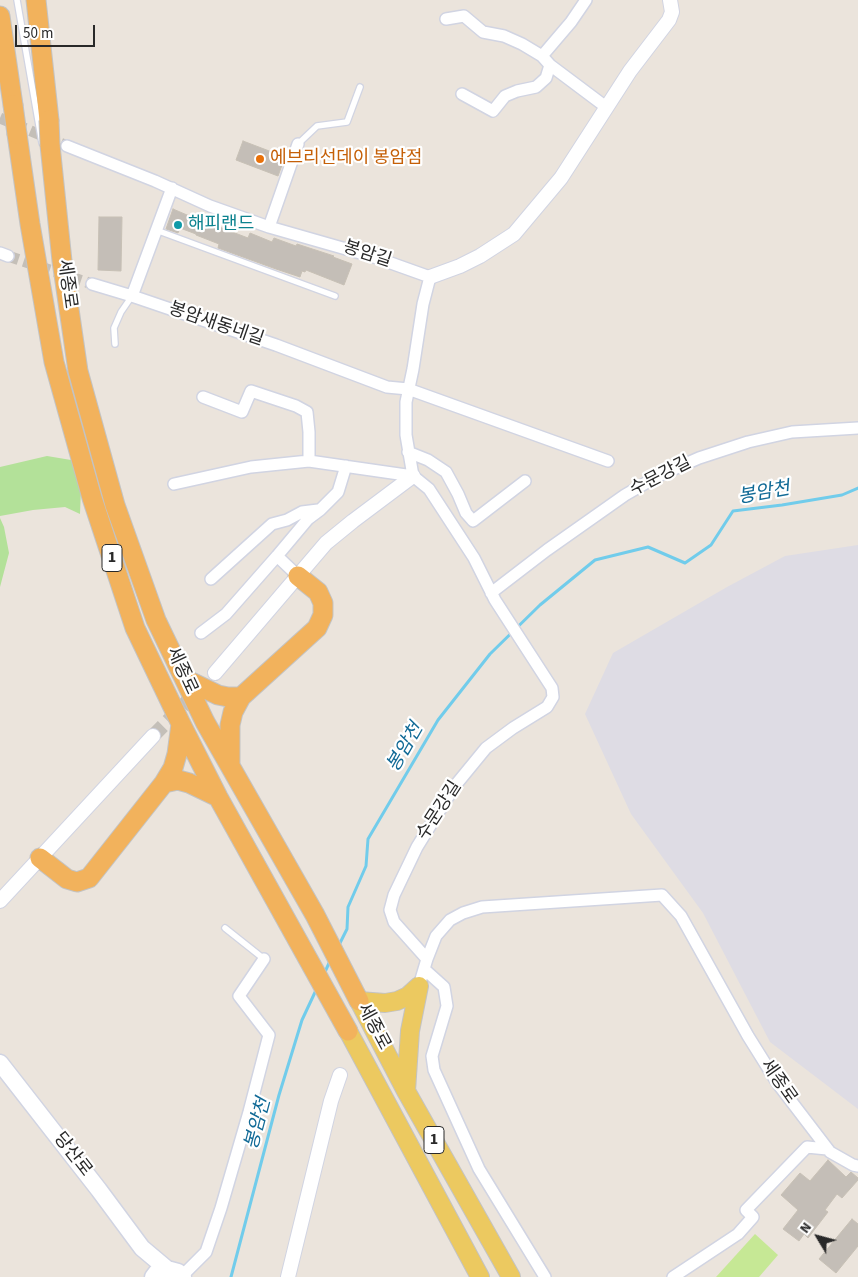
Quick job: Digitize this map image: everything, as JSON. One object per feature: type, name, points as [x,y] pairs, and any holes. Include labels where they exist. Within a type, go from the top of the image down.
[{"type":"highway","name":"세종로","points":[[36,0],[53,145],[62,261],[78,370],[115,505],[156,620],[205,722],[315,915],[359,1002]]},
{"type":"highway","name":"세종로","points":[[0,16],[30,224],[54,362],[89,489],[134,628],[218,797],[348,1031]]},
{"type":"highway","points":[[230,766],[230,725],[233,712],[241,697],[317,628],[323,615],[323,603],[318,592],[298,576]]},
{"type":"highway","points":[[185,679],[218,695],[241,697]]},
{"type":"highway","points":[[40,858],[68,879],[77,882],[89,878],[164,783],[177,754],[181,724]]},
{"type":"highway","points":[[164,783],[178,780],[189,783],[218,797]]},
{"type":"main road","points":[[359,1002],[385,1003],[397,1001],[408,996],[423,971]]},
{"type":"main road","points":[[406,1091],[410,1031],[423,971]]},
{"type":"main road","name":"세종로","points":[[359,1002],[406,1091],[511,1277]]},
{"type":"main road","name":"세종로","points":[[348,1031],[480,1277]]},
{"type":"main road","name":"당산로","points":[[0,1063],[142,1248]]},
{"type":"main road","points":[[142,1248],[177,1274]]},
{"type":"main road","points":[[142,1248],[151,1277],[162,1270],[177,1274]]},
{"type":"street","points":[[462,94],[493,111],[505,96],[536,87],[546,78],[546,60],[586,0]]},
{"type":"street","points":[[413,476],[406,435],[406,402],[423,304],[430,277],[480,256],[514,234],[561,178],[630,71],[669,20],[672,12],[670,0]]},
{"type":"street","points":[[446,19],[464,16],[483,32],[504,36],[522,44],[546,60],[606,107]]},
{"type":"street","points":[[269,227],[298,144]]},
{"type":"street","name":"봉암길","points":[[53,145],[172,188],[210,206],[269,227],[374,257],[430,277]]},
{"type":"street","points":[[132,296],[172,188]]},
{"type":"street","name":"봉암새동네길","points":[[92,284],[276,346],[387,387],[408,389],[608,461]]},
{"type":"street","points":[[203,397],[242,412],[251,391],[296,406],[307,412],[309,461]]},
{"type":"street","name":"수문강길","points":[[544,1277],[479,1170],[434,1070],[432,1056],[446,1006],[444,987],[423,971],[394,922],[390,910],[394,895],[416,847],[454,786],[486,748],[513,728],[547,707],[553,697],[552,688],[493,597],[548,550],[625,495],[658,476],[699,458],[748,442],[792,432],[858,428]]},
{"type":"street","points":[[408,452],[428,460],[446,472],[466,513],[473,521],[525,481]]},
{"type":"street","points":[[174,484],[251,466],[309,461],[413,476],[430,489],[474,558],[493,597]]},
{"type":"street","points":[[201,633],[226,614],[308,519],[338,492],[346,466]]},
{"type":"street","points":[[215,673],[326,543],[413,476]]},
{"type":"street","points":[[211,579],[272,524],[287,520],[302,512],[320,510]]},
{"type":"street","points":[[278,556],[298,576]]},
{"type":"street","points":[[0,901],[154,736]]},
{"type":"street","name":"세종로","points":[[423,971],[436,936],[450,920],[463,913],[482,907],[662,895],[681,916],[748,1036],[778,1084],[827,1149],[853,1166],[858,1166]]},
{"type":"street","points":[[177,1274],[206,1252],[250,1112],[269,1035],[239,996],[264,959]]},
{"type":"street","points":[[288,1277],[331,1101],[340,1075]]},
{"type":"street","points":[[673,1277],[738,1234],[753,1216],[746,1210],[807,1147],[827,1149]]},
{"type":"lane","points":[[17,0],[53,145]]},
{"type":"lane","points":[[298,144],[317,126],[347,122],[360,87]]},
{"type":"lane","points":[[45,164],[62,261]]},
{"type":"lane","points":[[156,230],[335,296]]},
{"type":"lane","points":[[115,344],[114,328],[121,312],[132,296]]},
{"type":"lane","points":[[225,928],[264,959]]},
{"type":"shaded area","points":[[858,545],[858,1109],[770,1042],[703,913],[631,814],[585,714],[613,653],[785,556]]},
{"type":"green space","points":[[47,456],[71,460],[81,489],[80,514],[65,507],[0,516],[0,467]]},
{"type":"green space","points":[[0,518],[4,527],[9,553],[0,587]]},
{"type":"green space","points":[[755,1234],[778,1255],[759,1277],[716,1277]]},
{"type":"building","name":"에브리선데이 봉암점","points":[[243,141],[285,157],[278,176],[236,160]]},
{"type":"building","points":[[173,209],[201,221],[203,215],[216,220],[214,225],[248,238],[250,233],[272,242],[274,238],[334,256],[352,264],[344,285],[306,270],[305,272],[302,271],[300,277],[218,248],[219,244],[180,228],[178,233],[166,229]]},
{"type":"building","points":[[99,217],[122,217],[121,271],[98,270]]},
{"type":"building","points":[[828,1160],[846,1177],[851,1172],[858,1180],[842,1198],[837,1194],[825,1210],[828,1212],[808,1238],[804,1234],[799,1241],[783,1229],[798,1210],[781,1195],[800,1173],[810,1181]]},
{"type":"building","points":[[852,1219],[858,1224],[858,1246],[836,1273],[819,1259]]},
{"type":"waterway","name":"봉암천","points":[[339,945],[347,929],[348,907],[366,866],[368,839],[438,720],[490,654],[540,605],[595,560],[648,547],[685,563],[711,545],[733,511],[842,495],[858,488]]},
{"type":"waterway","name":"봉암천","points":[[324,974],[330,961]]},
{"type":"waterway","name":"봉암천","points":[[231,1277],[279,1095],[302,1020],[317,988]]},
{"type":"tunnel","points":[[0,118],[67,146]]},
{"type":"tunnel","points":[[8,256],[92,284]]},
{"type":"tunnel","points":[[153,736],[215,673]]},
{"type":"place","name":"에브리선데이 봉암점","points":[[260,159]]},
{"type":"place","name":"해피랜드","points":[[178,225]]}]
